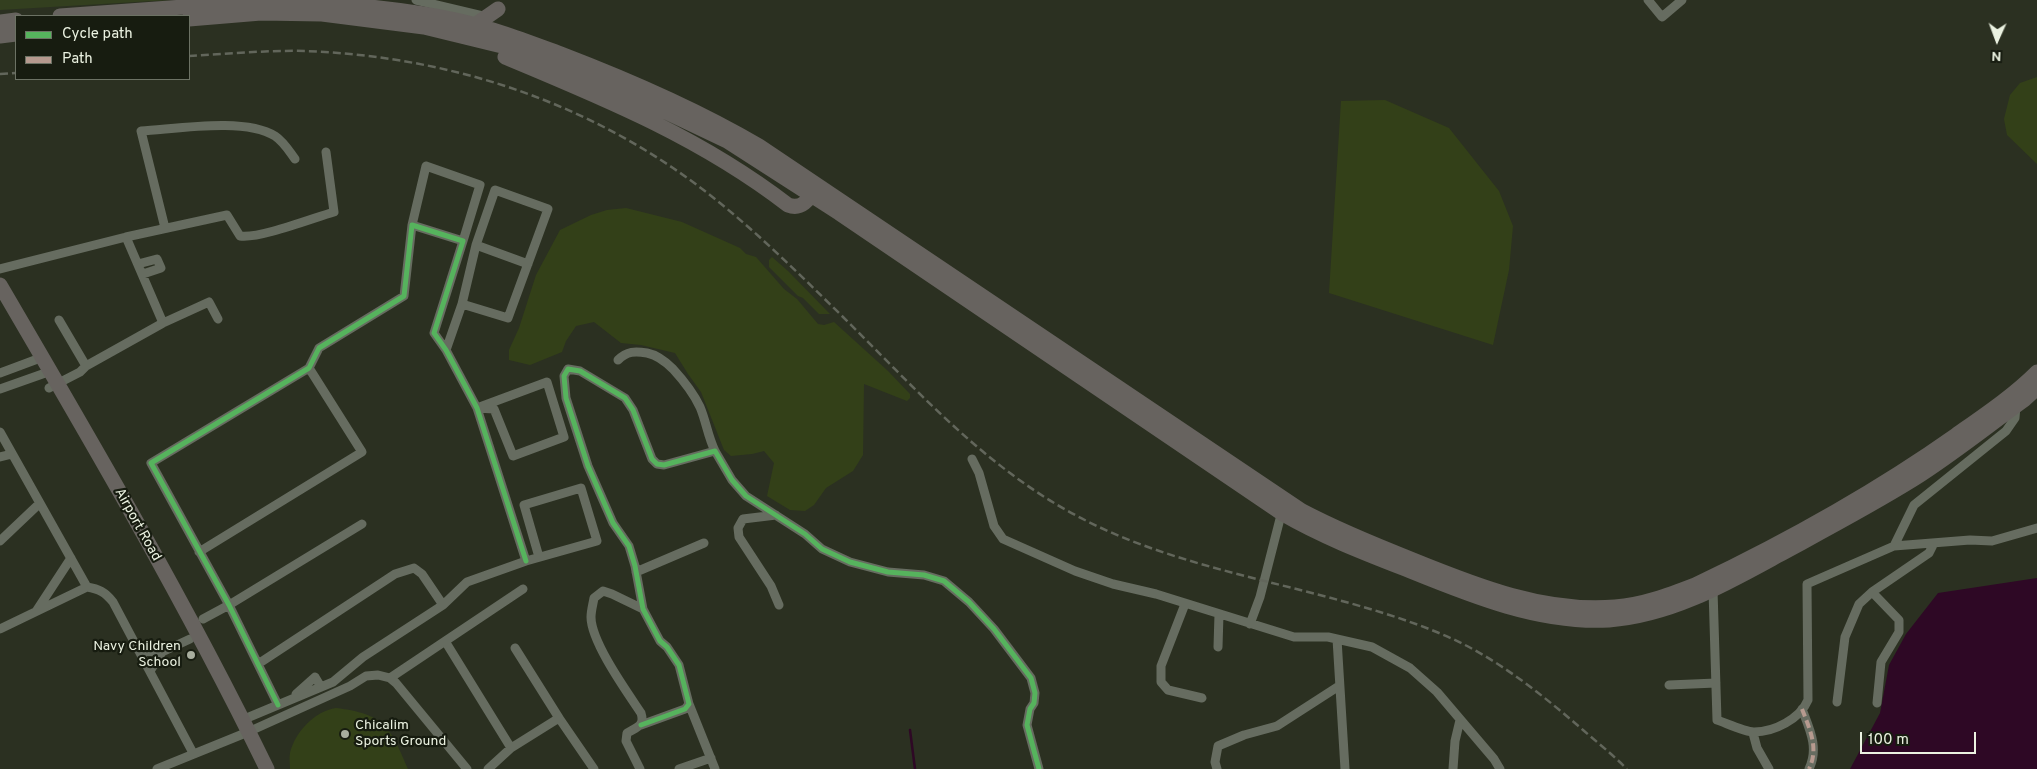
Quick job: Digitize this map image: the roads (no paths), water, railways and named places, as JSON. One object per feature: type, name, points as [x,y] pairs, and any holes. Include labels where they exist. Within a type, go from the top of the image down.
[{"type":"highway","points":[[74,15],[279,0]]},
{"type":"highway","points":[[284,0],[356,4],[487,17],[560,43],[712,111],[810,173],[815,182],[813,192],[803,205],[796,207],[788,205],[754,179],[673,131],[602,98],[500,55],[482,41]]},
{"type":"highway","points":[[190,19],[261,13],[322,14],[424,26],[533,57],[601,83],[726,141],[839,213],[1282,514],[1313,531],[1427,578],[1481,598],[1534,612],[1589,620],[1628,618],[1671,607],[1713,590],[1850,518],[1916,478],[2016,406],[2037,388]]},
{"type":"highway","points":[[487,17],[531,43],[663,95],[713,119],[759,146],[1281,498],[1331,527],[1476,585],[1507,595],[1572,606],[1614,607],[1668,596],[1718,574],[1868,493],[1970,425],[2037,372]]},
{"type":"highway","points":[[0,22],[15,20]]},
{"type":"highway","points":[[0,36],[15,34]]},
{"type":"highway","name":"Airport Road","points":[[0,285],[38,358],[189,617],[244,729],[261,769]]},
{"type":"highway","name":"Airport Road","points":[[0,302],[38,358]]},
{"type":"highway","name":"Airport Road","points":[[50,379],[190,638],[267,769]]},
{"type":"street","points":[[416,0],[487,17]]},
{"type":"street","points":[[1648,0],[1662,17],[1682,0]]},
{"type":"street","points":[[165,228],[140,131],[209,126],[249,127],[266,131],[277,137],[295,159]]},
{"type":"street","points":[[0,269],[126,237],[227,215],[240,236],[245,237],[259,235],[334,212],[326,152]]},
{"type":"street","points":[[278,705],[228,605],[151,463],[309,368],[319,348],[404,296],[412,225],[426,166],[480,185],[434,333],[446,350],[477,408],[526,561]]},
{"type":"street","points":[[446,350],[462,304],[476,245],[496,190],[548,210],[508,318],[462,304]]},
{"type":"street","points":[[412,225],[463,241]]},
{"type":"street","points":[[126,237],[163,323]]},
{"type":"street","points":[[476,245],[528,264]]},
{"type":"street","points":[[138,264],[157,259],[161,268],[143,274]]},
{"type":"street","points":[[0,389],[80,372],[86,366],[163,323],[209,302],[218,319]]},
{"type":"street","points":[[59,320],[86,366]]},
{"type":"street","points":[[618,360],[624,354],[640,352],[652,354],[668,364],[690,388],[700,408],[710,440],[732,480],[746,496],[805,534],[822,549],[850,562],[888,572],[924,574],[944,581],[969,602],[994,629],[1032,678],[1035,694],[1027,725],[1039,769]]},
{"type":"street","points":[[0,373],[38,358]]},
{"type":"street","points":[[199,552],[362,452],[309,368]]},
{"type":"street","points":[[715,769],[689,704],[679,665],[660,641],[643,609],[629,546],[612,523],[600,496],[566,398],[564,376],[568,369],[580,371],[625,398],[633,410],[652,459],[657,464],[664,465],[716,451]]},
{"type":"street","points":[[547,382],[564,437],[513,456],[494,409],[477,408],[547,382]]},
{"type":"street","points":[[1894,546],[1914,505],[2006,431],[2014,418],[2016,406]]},
{"type":"street","points":[[0,432],[87,587]]},
{"type":"street","points":[[0,457],[12,454]]},
{"type":"street","points":[[972,458],[979,473],[994,526],[1003,539],[1075,571],[1113,584],[1156,594],[1294,637],[1328,637],[1372,647],[1410,668],[1437,692],[1500,769]]},
{"type":"street","points":[[244,729],[278,705],[291,699],[315,677],[321,687],[333,682],[362,657],[443,605],[467,582],[526,561],[597,541],[581,488],[524,505],[540,557]]},
{"type":"street","points":[[1250,624],[1260,597],[1282,514],[1281,498]]},
{"type":"street","points":[[0,541],[40,502]]},
{"type":"street","points":[[777,515],[743,519],[738,528],[738,537],[771,586],[778,605]]},
{"type":"street","points":[[202,619],[362,524]]},
{"type":"street","points":[[1713,590],[1717,720],[1753,732],[1783,725],[1802,709],[1808,700],[1807,584],[1894,546],[1970,540],[1992,541],[2037,528]]},
{"type":"street","points":[[1837,702],[1844,637],[1859,604],[1872,592],[1929,554],[1934,543]]},
{"type":"street","points":[[636,572],[704,544]]},
{"type":"street","points":[[36,612],[71,558]]},
{"type":"street","points":[[258,664],[395,574],[414,568],[422,574],[443,605]]},
{"type":"street","points":[[0,629],[87,587],[98,588],[107,594],[113,602],[193,753]]},
{"type":"street","points":[[390,678],[522,589]]},
{"type":"street","points":[[641,725],[643,721],[641,714],[607,661],[593,629],[591,618],[594,598],[603,591],[643,609]]},
{"type":"street","points":[[1872,592],[1899,620],[1899,632],[1881,662],[1877,703]]},
{"type":"street","points":[[1186,604],[1161,666],[1161,682],[1168,690],[1202,698]]},
{"type":"street","points":[[1218,614],[1218,647]]},
{"type":"street","points":[[140,651],[162,652],[190,638]]},
{"type":"street","points":[[1337,639],[1345,769]]},
{"type":"street","points":[[445,641],[511,748]]},
{"type":"street","points":[[515,648],[558,718],[594,769]]},
{"type":"street","points":[[150,671],[162,652]]},
{"type":"street","points":[[157,769],[244,729],[350,686],[366,676],[378,675],[390,678],[467,769]]},
{"type":"street","points":[[1668,685],[1716,684]]},
{"type":"street","points":[[1217,769],[1215,762],[1218,746],[1244,735],[1277,726],[1339,686]]},
{"type":"street","points":[[640,769],[626,741],[628,733],[641,725],[684,709],[689,704]]},
{"type":"street","points":[[1802,709],[1814,745],[1814,759],[1809,769]]},
{"type":"street","points":[[488,769],[511,748],[558,718]]},
{"type":"street","points":[[1453,769],[1455,741],[1460,720]]},
{"type":"street","points":[[1753,732],[1757,748],[1769,769]]},
{"type":"street","points":[[679,769],[711,758]]},
{"type":"waterway","points":[[910,730],[915,769]]},
{"type":"railway","points":[[190,56],[305,51],[354,54],[403,61],[451,71],[498,84],[588,119],[631,142],[673,168],[740,220],[782,257],[949,421],[1006,470],[1036,491],[1068,511],[1112,533],[1157,550],[1204,565],[1394,616],[1459,642],[1497,663],[1532,688],[1627,769]]},
{"type":"railway","points":[[0,74],[15,73]]},
{"type":"place","name":"Navy Children School","points":[[191,655]]},
{"type":"place","name":"Chicalim Sports Ground","points":[[345,734]]}]
